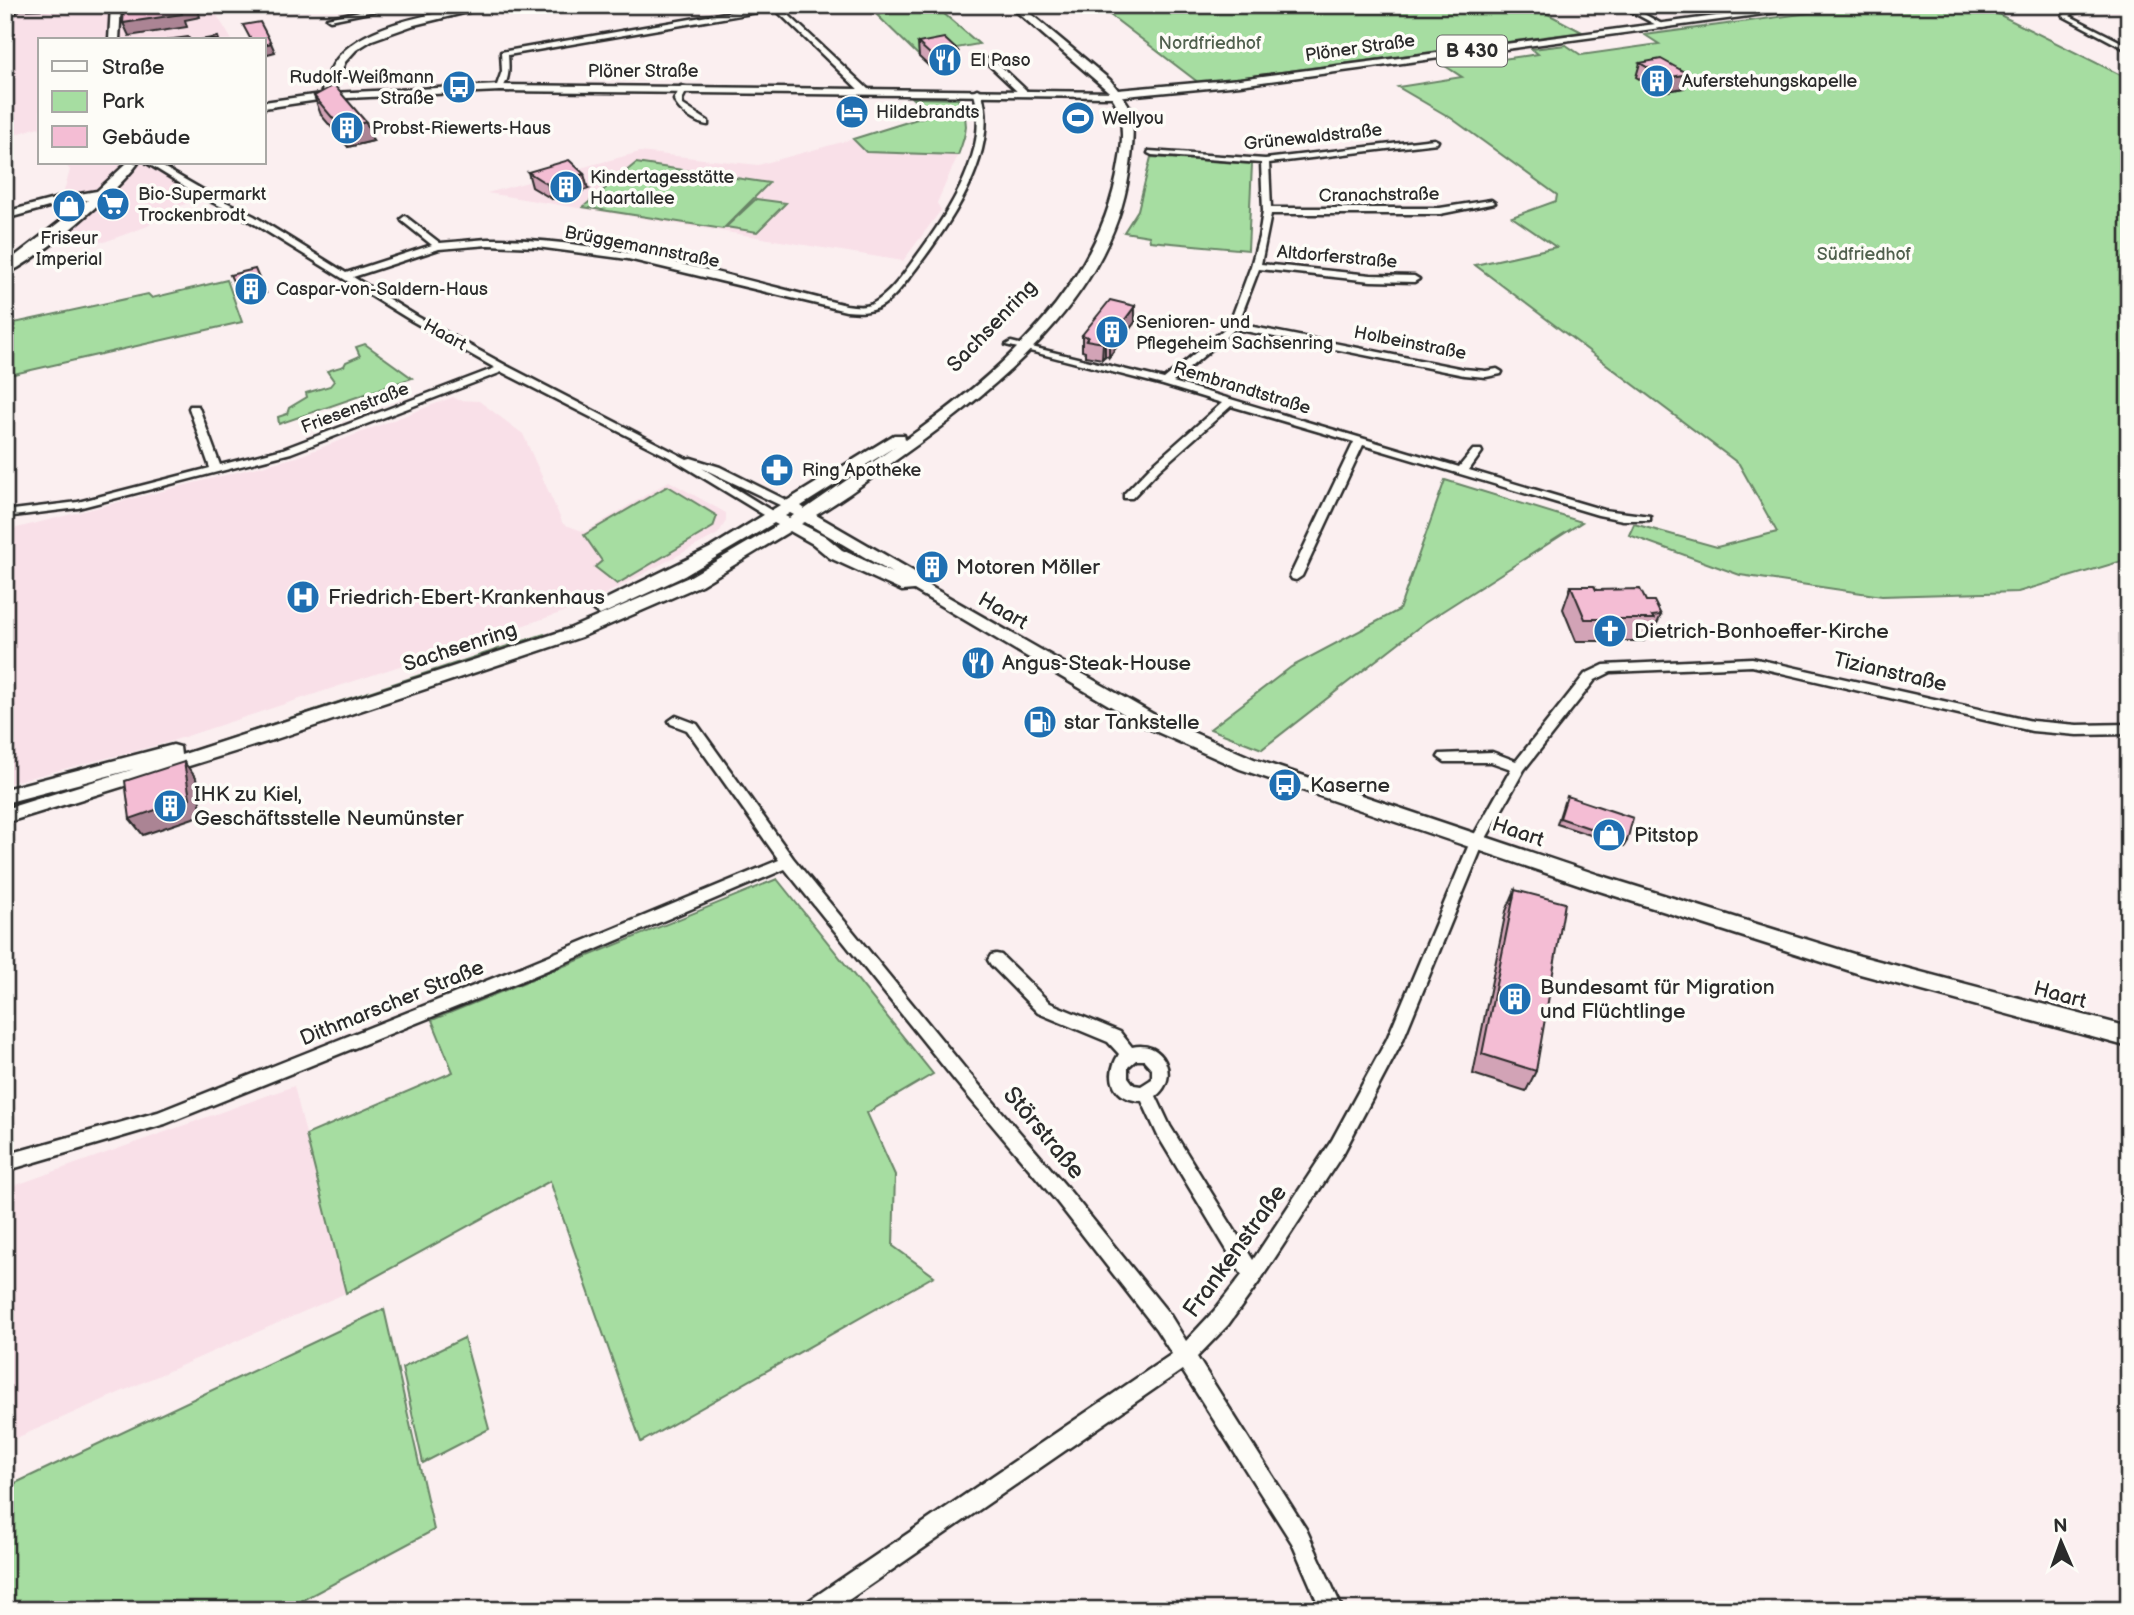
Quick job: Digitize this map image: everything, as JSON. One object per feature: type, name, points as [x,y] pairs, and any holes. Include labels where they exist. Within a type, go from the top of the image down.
[{"type":"main road","points":[[115,38],[120,18],[116,5]]},
{"type":"main road","points":[[325,96],[340,61],[358,45],[390,31],[494,5]]},
{"type":"main road","points":[[1014,5],[1106,82],[1115,94]]},
{"type":"main road","name":"Plöner Straße","points":[[266,105],[325,96],[500,88],[1115,94],[1240,82],[1825,5]]},
{"type":"main road","name":"Sachsenring","points":[[5,816],[271,734],[575,632],[695,582],[806,515],[946,418],[1018,347],[1062,287],[1107,199],[1114,163],[1115,94]]},
{"type":"main road","points":[[102,194],[118,164]]},
{"type":"main road","points":[[5,270],[55,236],[118,182],[131,164]]},
{"type":"main road","points":[[5,216],[62,200],[102,194]]},
{"type":"main road","name":"Sachsenring","points":[[5,796],[167,754],[561,625],[643,590],[773,516],[910,431],[1018,347]]},
{"type":"main road","name":"Haart","points":[[788,505],[912,578],[925,591],[1152,722],[1268,771],[1477,842],[1860,965],[2129,1037]]},
{"type":"main road","name":"Haart","points":[[773,516],[819,540],[836,554],[904,586],[925,591]]},
{"type":"main road","points":[[760,544],[792,540],[836,554]]},
{"type":"street","points":[[165,11],[204,5]]},
{"type":"street","points":[[330,18],[401,5]]},
{"type":"street","points":[[441,5],[450,15]]},
{"type":"street","points":[[1622,5],[1664,27]]},
{"type":"street","points":[[2110,5],[2071,11],[2066,16],[2129,48]]},
{"type":"street","points":[[500,88],[506,71],[504,54],[776,6],[865,91]]},
{"type":"street","points":[[990,61],[1023,92]]},
{"type":"street","points":[[684,88],[678,100],[680,106],[705,123]]},
{"type":"street","name":"Brüggemannstraße","points":[[345,276],[438,246],[488,242],[588,250],[654,262],[858,309],[869,309],[880,304],[917,263],[964,192],[981,129],[976,92]]},
{"type":"street","name":"Grünewaldstraße","points":[[1152,153],[1265,161],[1434,141]]},
{"type":"street","points":[[1166,383],[1233,326],[1256,265],[1267,211],[1265,161]]},
{"type":"street","name":"Haart","points":[[153,164],[251,218],[503,368],[673,455],[773,516]]},
{"type":"street","name":"Cranachstraße","points":[[1267,211],[1440,211],[1492,203]]},
{"type":"street","points":[[405,219],[438,246]]},
{"type":"street","name":"Altdorferstraße","points":[[1256,265],[1371,278],[1414,279]]},
{"type":"street","name":"Holbeinstraße","points":[[1233,326],[1464,372],[1497,372]]},
{"type":"street","name":"Rembrandtstraße","points":[[1018,347],[1166,383],[1602,513],[1646,518]]},
{"type":"street","name":"Friesenstraße","points":[[5,514],[78,505],[313,443],[503,368]]},
{"type":"street","points":[[1128,496],[1155,468],[1228,403]]},
{"type":"street","points":[[194,408],[216,470]]},
{"type":"street","points":[[1296,576],[1359,442]]},
{"type":"street","points":[[1461,472],[1477,452]]},
{"type":"street","name":"Haart","points":[[673,455],[716,469],[788,505]]},
{"type":"street","name":"Tizianstraße","points":[[1477,842],[1519,767],[1590,677],[1609,668],[1752,662],[2032,726],[2077,730],[2129,729]]},
{"type":"street","name":"Störstraße","points":[[676,721],[692,727],[788,862],[962,1077],[1063,1196],[1163,1322],[1299,1536],[1332,1610]]},
{"type":"street","points":[[1445,757],[1492,757],[1519,767]]},
{"type":"street","name":"Frankenstraße","points":[[815,1610],[1184,1357],[1222,1318],[1253,1276],[1338,1146],[1394,1042],[1477,842]]},
{"type":"street","name":"Dithmarscher Straße","points":[[5,1163],[159,1119],[526,972],[788,862]]},
{"type":"street","points":[[996,960],[1044,1007],[1114,1037],[1129,1055]]},
{"type":"street","points":[[1143,1053],[1160,1064],[1163,1077],[1160,1084],[1146,1092],[1130,1090],[1119,1079],[1120,1065],[1129,1055],[1143,1053]]},
{"type":"street","points":[[1146,1092],[1164,1131],[1253,1276]]},
{"type":"shaded area","points":[[5,5],[213,5],[231,38],[38,38],[38,127],[5,138]]},
{"type":"shaded area","points":[[853,139],[866,152],[958,155],[937,203],[941,210],[903,261],[487,193],[640,152],[758,165]]},
{"type":"shaded area","points":[[65,164],[168,164],[158,169],[199,199],[162,213],[148,226],[104,242],[61,238],[89,216],[114,191],[90,191],[62,198],[70,170]]},
{"type":"shaded area","name":"Friedrich-Ebert-Krankenhaus","points":[[453,397],[458,400],[479,401],[523,434],[563,524],[585,532],[669,481],[726,513],[726,521],[718,534],[585,605],[166,743],[5,784],[5,531],[297,457]]},
{"type":"shaded area","points":[[294,1086],[346,1293],[5,1443],[5,1189]]},
{"type":"green space","name":"Nordfriedhof","points":[[1097,5],[1531,5],[1582,32],[1199,83]]},
{"type":"green space","name":"Südfriedhof","points":[[1868,5],[1980,5],[2129,79],[2129,559],[2018,592],[1882,596],[1740,575],[1629,535],[1634,524],[1717,547],[1777,532],[1739,464],[1475,265],[1556,247],[1512,217],[1556,201],[1557,195],[1451,118],[1398,87],[1462,77],[1439,62],[1484,55],[1503,59],[1538,54],[1532,49],[1566,45],[1581,55],[1659,44],[1645,35]]},
{"type":"green space","points":[[935,6],[979,44],[918,55],[877,15],[881,14],[873,7]]},
{"type":"green space","points":[[912,98],[958,99],[966,127],[958,155],[866,152],[853,139],[930,115]]},
{"type":"green space","points":[[1151,157],[1252,164],[1248,250],[1150,241],[1149,236],[1124,232],[1138,210]]},
{"type":"green space","points":[[636,163],[769,183],[723,229],[583,207]]},
{"type":"green space","points":[[756,199],[786,203],[757,232],[726,227]]},
{"type":"green space","points":[[227,280],[242,322],[5,376],[5,325],[148,294],[152,298]]},
{"type":"green space","points":[[365,344],[412,378],[279,424],[278,417],[287,414],[289,408],[307,397],[306,393],[330,386],[334,381],[327,371],[344,366],[346,362],[360,356],[356,347]]},
{"type":"green space","points":[[1445,480],[1582,522],[1424,623],[1262,749],[1210,729],[1291,667],[1399,610]]},
{"type":"green space","points":[[668,486],[717,516],[713,527],[617,584],[595,567],[602,561],[584,535]]},
{"type":"green space","points":[[544,634],[547,636],[248,736],[5,809],[5,806],[157,762]]},
{"type":"green space","points":[[777,879],[933,1074],[867,1113],[895,1175],[893,1246],[934,1276],[641,1442],[550,1181],[346,1293],[306,1135],[453,1072],[432,1020]]},
{"type":"green space","points":[[384,1309],[434,1530],[284,1610],[5,1610],[5,1488]]},
{"type":"green space","points":[[464,1338],[489,1429],[423,1463],[402,1368]]},
{"type":"building","points":[[139,5],[191,5],[180,7],[182,14],[123,23],[124,8]]},
{"type":"building","points":[[260,22],[271,43],[266,44],[266,38],[250,38],[243,25]]},
{"type":"building","points":[[944,38],[958,51],[931,55],[918,43]]},
{"type":"building","points":[[1661,59],[1688,74],[1666,78],[1640,63]]},
{"type":"building","points":[[334,85],[366,122],[341,128],[314,96]]},
{"type":"building","points":[[569,160],[584,174],[547,184],[528,172]]},
{"type":"building","points":[[255,269],[261,283],[237,289],[230,275]]},
{"type":"building","points":[[1110,300],[1135,306],[1109,341],[1105,340],[1103,343],[1086,340],[1088,337],[1082,335]]},
{"type":"building","points":[[1571,586],[1594,586],[1596,590],[1640,589],[1646,601],[1654,601],[1661,615],[1652,616],[1654,619],[1585,619]]},
{"type":"building","points":[[184,762],[190,798],[130,819],[125,781]]},
{"type":"building","name":"Pitstop","points":[[1567,796],[1633,818],[1627,841],[1560,818]]},
{"type":"building","name":"Bundesamt für Migration und Flüchtlinge","points":[[1515,890],[1565,903],[1536,1071],[1482,1054]]},
{"type":"place","name":"El Paso","points":[[945,60]]},
{"type":"place","name":"Auferstehungskapelle","points":[[1657,81]]},
{"type":"place","name":"Rudolf-Weißmann Straße","points":[[459,87]]},
{"type":"place","name":"Hildebrandts","points":[[852,112]]},
{"type":"place","name":"Wellyou","points":[[1078,118]]},
{"type":"place","name":"Probst-Riewerts-Haus","points":[[347,128]]},
{"type":"place","name":"Kindertagesstätte Haartallee","points":[[566,187]]},
{"type":"place","name":"Bio-Supermarkt Trockenbrodt","points":[[113,204]]},
{"type":"place","name":"Friseur Imperial","points":[[69,206]]},
{"type":"place","name":"Caspar-von-Saldern-Haus","points":[[251,289]]},
{"type":"place","name":"Senioren- und Pflegeheim Sachsenring","points":[[1112,332]]},
{"type":"place","name":"Ring Apotheke","points":[[777,470]]},
{"type":"place","name":"Motoren Möller","points":[[932,567]]},
{"type":"place","name":"Friedrich-Ebert-Krankenhaus","points":[[303,597]]},
{"type":"place","name":"Dietrich-Bonhoeffer-Kirche","points":[[1610,631]]},
{"type":"place","name":"Angus-Steak-House","points":[[978,663]]},
{"type":"place","name":"star Tankstelle","points":[[1040,722]]},
{"type":"place","name":"Kaserne","points":[[1285,785]]},
{"type":"place","name":"IHK zu Kiel, Geschäftsstelle Neumünster","points":[[170,806]]},
{"type":"place","name":"Pitstop","points":[[1609,835]]},
{"type":"place","name":"Bundesamt für Migration und Flüchtlinge","points":[[1515,999]]}]
